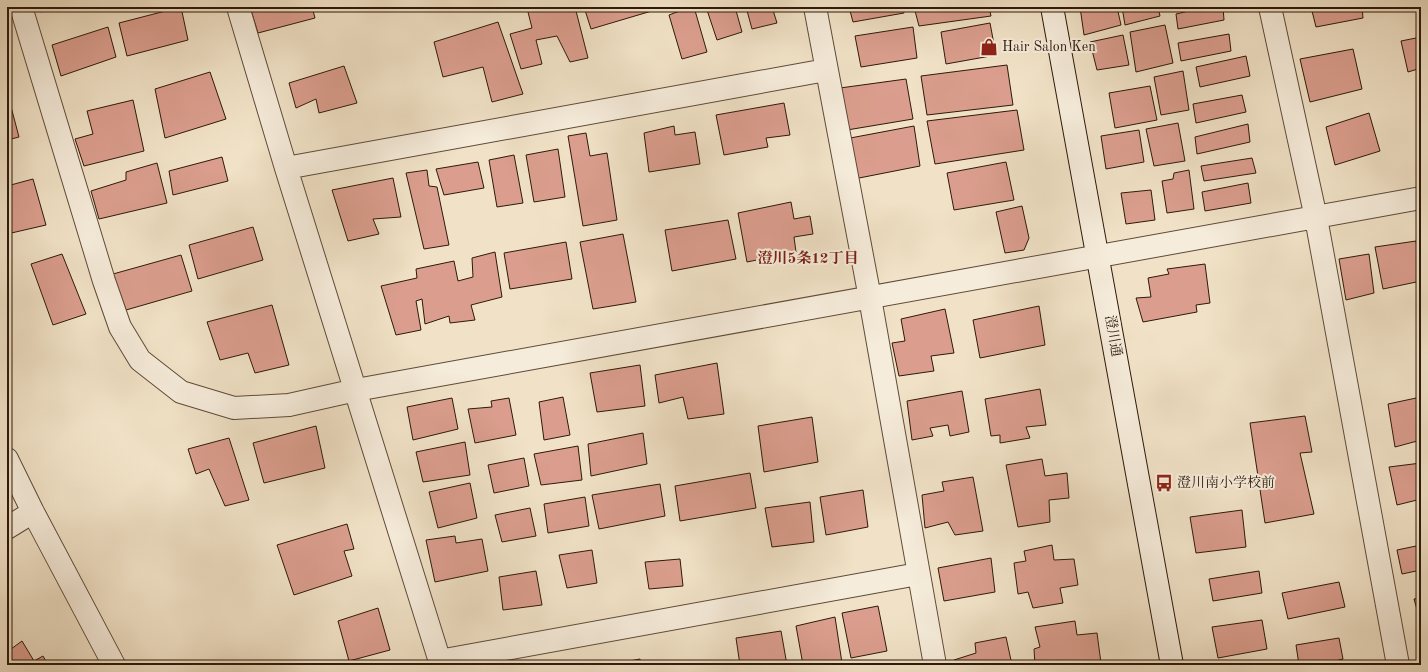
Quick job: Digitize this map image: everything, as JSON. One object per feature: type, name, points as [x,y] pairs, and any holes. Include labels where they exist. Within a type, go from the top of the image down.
[{"type":"street","points":[[21,7],[104,281],[120,327],[140,360],[181,392],[234,408],[289,405],[356,390],[1421,198]]},
{"type":"street","points":[[238,7],[286,168],[440,663],[918,574]]},
{"type":"street","points":[[815,7],[870,298],[935,665]]},
{"type":"street","name":"澄川通","points":[[1052,7],[1172,665]]},
{"type":"street","points":[[1270,7],[1316,218],[1398,665]]},
{"type":"street","points":[[286,168],[826,70]]},
{"type":"street","points":[[7,459],[33,512],[114,665]]},
{"type":"street","points":[[7,528],[33,512]]},
{"type":"building","points":[[39,7],[56,7],[41,12]]},
{"type":"building","points":[[181,7],[188,40],[127,56],[119,23]]},
{"type":"building","points":[[250,7],[312,7],[315,18],[258,33]]},
{"type":"building","points":[[575,7],[588,58],[570,62],[557,36],[536,40],[542,64],[521,69],[510,34],[532,28],[527,8]]},
{"type":"building","points":[[584,7],[654,7],[655,10],[591,29]]},
{"type":"building","points":[[690,7],[694,7],[707,52],[682,59],[669,15]]},
{"type":"building","points":[[706,7],[735,7],[742,32],[717,40]]},
{"type":"building","points":[[746,7],[772,7],[777,23],[752,29]]},
{"type":"building","points":[[849,7],[903,7],[904,13],[853,22]]},
{"type":"building","points":[[914,7],[989,7],[991,16],[919,26]]},
{"type":"building","points":[[1080,7],[1117,7],[1121,25],[1084,35]]},
{"type":"building","points":[[1122,7],[1158,7],[1160,16],[1125,25]]},
{"type":"building","points":[[1206,7],[1223,7],[1224,20],[1178,29],[1176,14]]},
{"type":"building","points":[[1311,7],[1362,7],[1363,18],[1316,27]]},
{"type":"building","points":[[498,22],[523,94],[492,102],[483,67],[443,77],[434,42]]},
{"type":"building","points":[[990,23],[996,55],[946,64],[941,32]]},
{"type":"building","points":[[1165,25],[1173,63],[1136,72],[1130,32]]},
{"type":"building","points":[[108,27],[116,57],[61,76],[52,45]]},
{"type":"building","points":[[913,27],[917,58],[861,67],[855,36]]},
{"type":"building","points":[[1229,34],[1231,51],[1181,61],[1178,43]]},
{"type":"building","points":[[1123,35],[1129,65],[1097,70],[1090,42]]},
{"type":"building","points":[[1421,37],[1421,68],[1408,72],[1401,41]]},
{"type":"building","points":[[1353,49],[1362,89],[1310,102],[1300,59]]},
{"type":"building","points":[[1246,56],[1250,76],[1200,87],[1196,67]]},
{"type":"building","points":[[1007,65],[1013,105],[927,115],[921,76]]},
{"type":"building","points":[[344,66],[357,103],[319,113],[316,99],[296,108],[289,83]]},
{"type":"building","points":[[1183,71],[1189,110],[1161,115],[1154,77]]},
{"type":"building","points":[[210,72],[226,119],[165,138],[155,89]]},
{"type":"building","points":[[906,79],[913,119],[847,130],[840,88]]},
{"type":"building","points":[[1150,86],[1157,120],[1115,128],[1109,93]]},
{"type":"building","points":[[1242,95],[1246,112],[1196,123],[1193,104]]},
{"type":"building","points":[[133,100],[144,151],[84,166],[75,139],[93,134],[87,111]]},
{"type":"building","points":[[10,103],[19,137],[7,140],[7,104]]},
{"type":"building","points":[[784,103],[790,135],[766,138],[768,147],[724,155],[716,115]]},
{"type":"building","points":[[1017,110],[1024,150],[935,164],[927,121]]},
{"type":"building","points":[[1369,113],[1380,151],[1335,165],[1326,127]]},
{"type":"building","points":[[1178,123],[1185,161],[1154,166],[1146,129]]},
{"type":"building","points":[[1248,124],[1250,142],[1197,154],[1195,137]]},
{"type":"building","points":[[674,126],[675,135],[695,132],[700,164],[649,172],[644,133]]},
{"type":"building","points":[[914,126],[920,166],[854,179],[845,139]]},
{"type":"building","points":[[1139,130],[1144,162],[1106,169],[1101,136]]},
{"type":"building","points":[[586,133],[590,156],[607,153],[617,220],[583,226],[568,136]]},
{"type":"building","points":[[558,149],[565,197],[534,202],[526,155]]},
{"type":"building","points":[[514,155],[523,203],[497,207],[489,160]]},
{"type":"building","points":[[222,157],[228,181],[173,195],[169,171]]},
{"type":"building","points":[[1252,158],[1256,173],[1204,181],[1201,166]]},
{"type":"building","points":[[478,162],[484,188],[444,195],[436,169]]},
{"type":"building","points":[[1006,162],[1014,200],[954,210],[947,173]]},
{"type":"building","points":[[157,163],[167,203],[99,219],[91,191],[126,180],[126,172]]},
{"type":"building","points":[[427,170],[429,186],[437,187],[449,245],[424,249],[406,173]]},
{"type":"building","points":[[1189,170],[1194,209],[1167,213],[1162,181],[1173,179],[1174,173]]},
{"type":"building","points":[[393,178],[401,217],[373,219],[379,234],[348,241],[332,190]]},
{"type":"building","points":[[33,179],[46,225],[7,234],[7,186]]},
{"type":"building","points":[[1248,183],[1251,203],[1205,211],[1202,192]]},
{"type":"building","points":[[1151,190],[1155,220],[1126,224],[1121,193]]},
{"type":"building","points":[[791,202],[794,219],[810,216],[813,234],[794,237],[796,252],[747,262],[738,213]]},
{"type":"building","points":[[1022,206],[1029,238],[1024,250],[1005,253],[996,212]]},
{"type":"building","points":[[728,220],[736,259],[672,271],[665,230]]},
{"type":"building","points":[[253,227],[263,260],[198,279],[189,245]]},
{"type":"building","points":[[623,234],[636,302],[593,309],[580,242]]},
{"type":"building","points":[[1416,241],[1421,281],[1383,289],[1375,247]]},
{"type":"building","points":[[566,242],[572,279],[510,289],[504,253]]},
{"type":"building","points":[[495,252],[502,297],[471,305],[475,320],[450,323],[449,316],[425,324],[422,299],[416,301],[421,330],[396,335],[381,286],[417,278],[416,269],[454,261],[458,281],[473,277],[472,258]]},
{"type":"building","points":[[62,254],[86,314],[53,325],[31,264]]},
{"type":"building","points":[[1369,254],[1374,293],[1346,300],[1339,259]]},
{"type":"building","points":[[181,255],[192,291],[126,310],[113,274]]},
{"type":"building","points":[[1205,264],[1210,303],[1196,305],[1197,312],[1143,322],[1136,298],[1151,297],[1148,278],[1169,274],[1167,269]]},
{"type":"building","points":[[272,305],[289,365],[255,373],[248,353],[220,360],[207,322]]},
{"type":"building","points":[[1039,306],[1045,345],[980,358],[973,320]]},
{"type":"building","points":[[945,309],[954,353],[931,356],[934,371],[899,376],[892,343],[905,341],[901,319]]},
{"type":"building","points":[[717,363],[724,414],[688,419],[683,397],[659,403],[655,375]]},
{"type":"building","points":[[640,365],[645,406],[597,412],[590,373]]},
{"type":"building","points":[[1040,389],[1046,425],[1026,427],[1030,438],[1000,443],[1000,435],[991,436],[985,399]]},
{"type":"building","points":[[962,391],[969,432],[950,436],[948,425],[930,428],[933,436],[912,440],[907,401]]},
{"type":"building","points":[[563,397],[570,435],[544,440],[539,402]]},
{"type":"building","points":[[1421,397],[1421,440],[1395,447],[1388,404]]},
{"type":"building","points":[[452,398],[458,429],[413,440],[407,407]]},
{"type":"building","points":[[509,398],[516,435],[475,443],[468,409],[492,407],[491,401]]},
{"type":"building","points":[[1305,416],[1312,452],[1300,453],[1314,514],[1265,523],[1250,423]]},
{"type":"building","points":[[812,417],[818,462],[764,472],[758,426]]},
{"type":"building","points":[[316,426],[325,468],[264,483],[253,443]]},
{"type":"building","points":[[643,433],[647,464],[591,476],[588,444]]},
{"type":"building","points":[[229,438],[249,500],[225,506],[209,469],[196,474],[188,449]]},
{"type":"building","points":[[465,442],[470,475],[423,482],[416,452]]},
{"type":"building","points":[[578,446],[582,480],[541,485],[534,454]]},
{"type":"building","points":[[524,458],[529,486],[494,493],[488,465]]},
{"type":"building","points":[[1042,459],[1045,476],[1067,473],[1069,498],[1049,500],[1050,522],[1018,527],[1006,465]]},
{"type":"building","points":[[1421,463],[1421,499],[1397,505],[1389,467]]},
{"type":"building","points":[[750,473],[756,508],[680,521],[675,486]]},
{"type":"building","points":[[973,477],[983,531],[955,535],[948,522],[925,528],[922,495],[944,491],[942,482]]},
{"type":"building","points":[[470,483],[477,518],[438,528],[429,492]]},
{"type":"building","points":[[660,484],[665,516],[599,529],[592,495]]},
{"type":"building","points":[[863,490],[868,527],[826,535],[820,497]]},
{"type":"building","points":[[585,497],[589,526],[548,533],[544,504]]},
{"type":"building","points":[[810,502],[814,542],[772,547],[765,508]]},
{"type":"building","points":[[530,508],[536,536],[502,542],[495,515]]},
{"type":"building","points":[[1242,510],[1246,547],[1196,553],[1190,517]]},
{"type":"building","points":[[347,524],[354,549],[344,551],[352,576],[294,595],[277,545]]},
{"type":"building","points":[[455,536],[456,543],[482,539],[488,571],[435,582],[426,540]]},
{"type":"building","points":[[1052,545],[1054,560],[1074,559],[1078,585],[1060,588],[1063,603],[1033,608],[1028,592],[1018,594],[1014,563],[1026,561],[1024,551]]},
{"type":"building","points":[[1421,545],[1421,570],[1402,574],[1397,550]]},
{"type":"building","points":[[592,550],[597,583],[567,588],[559,555]]},
{"type":"building","points":[[991,558],[995,592],[944,601],[938,568]]},
{"type":"building","points":[[680,559],[683,586],[649,589],[645,562]]},
{"type":"building","points":[[536,571],[542,605],[503,610],[499,577]]},
{"type":"building","points":[[1259,571],[1262,593],[1213,601],[1209,579]]},
{"type":"building","points":[[1339,582],[1345,607],[1288,619],[1282,593]]},
{"type":"building","points":[[1421,598],[1421,624],[1414,599]]},
{"type":"building","points":[[878,606],[887,651],[851,658],[842,613]]},
{"type":"building","points":[[378,608],[390,650],[349,661],[338,621]]},
{"type":"building","points":[[835,617],[842,663],[832,665],[803,665],[796,626]]},
{"type":"building","points":[[1262,620],[1267,649],[1218,658],[1212,627]]},
{"type":"building","points":[[1075,621],[1077,635],[1097,633],[1101,663],[1086,665],[1035,665],[1034,649],[1040,647],[1035,627]]},
{"type":"building","points":[[781,631],[787,665],[740,665],[736,638]]},
{"type":"building","points":[[1006,637],[1012,665],[955,665],[954,660],[976,653],[975,643]]},
{"type":"building","points":[[1339,638],[1343,659],[1319,665],[1299,665],[1296,645]]},
{"type":"building","points":[[22,641],[34,661],[43,656],[48,665],[7,665],[7,652]]},
{"type":"building","points":[[640,659],[641,665],[609,665]]},
{"type":"building","points":[[1421,659],[1421,665],[1408,665],[1408,663]]},
{"type":"place","name":"Hair Salon Ken","points":[[989,47]]},
{"type":"place","name":"澄川南小学校前","points":[[1164,483]]},
{"type":"district","name":"澄川5条12丁目","points":[[808,259]]}]
